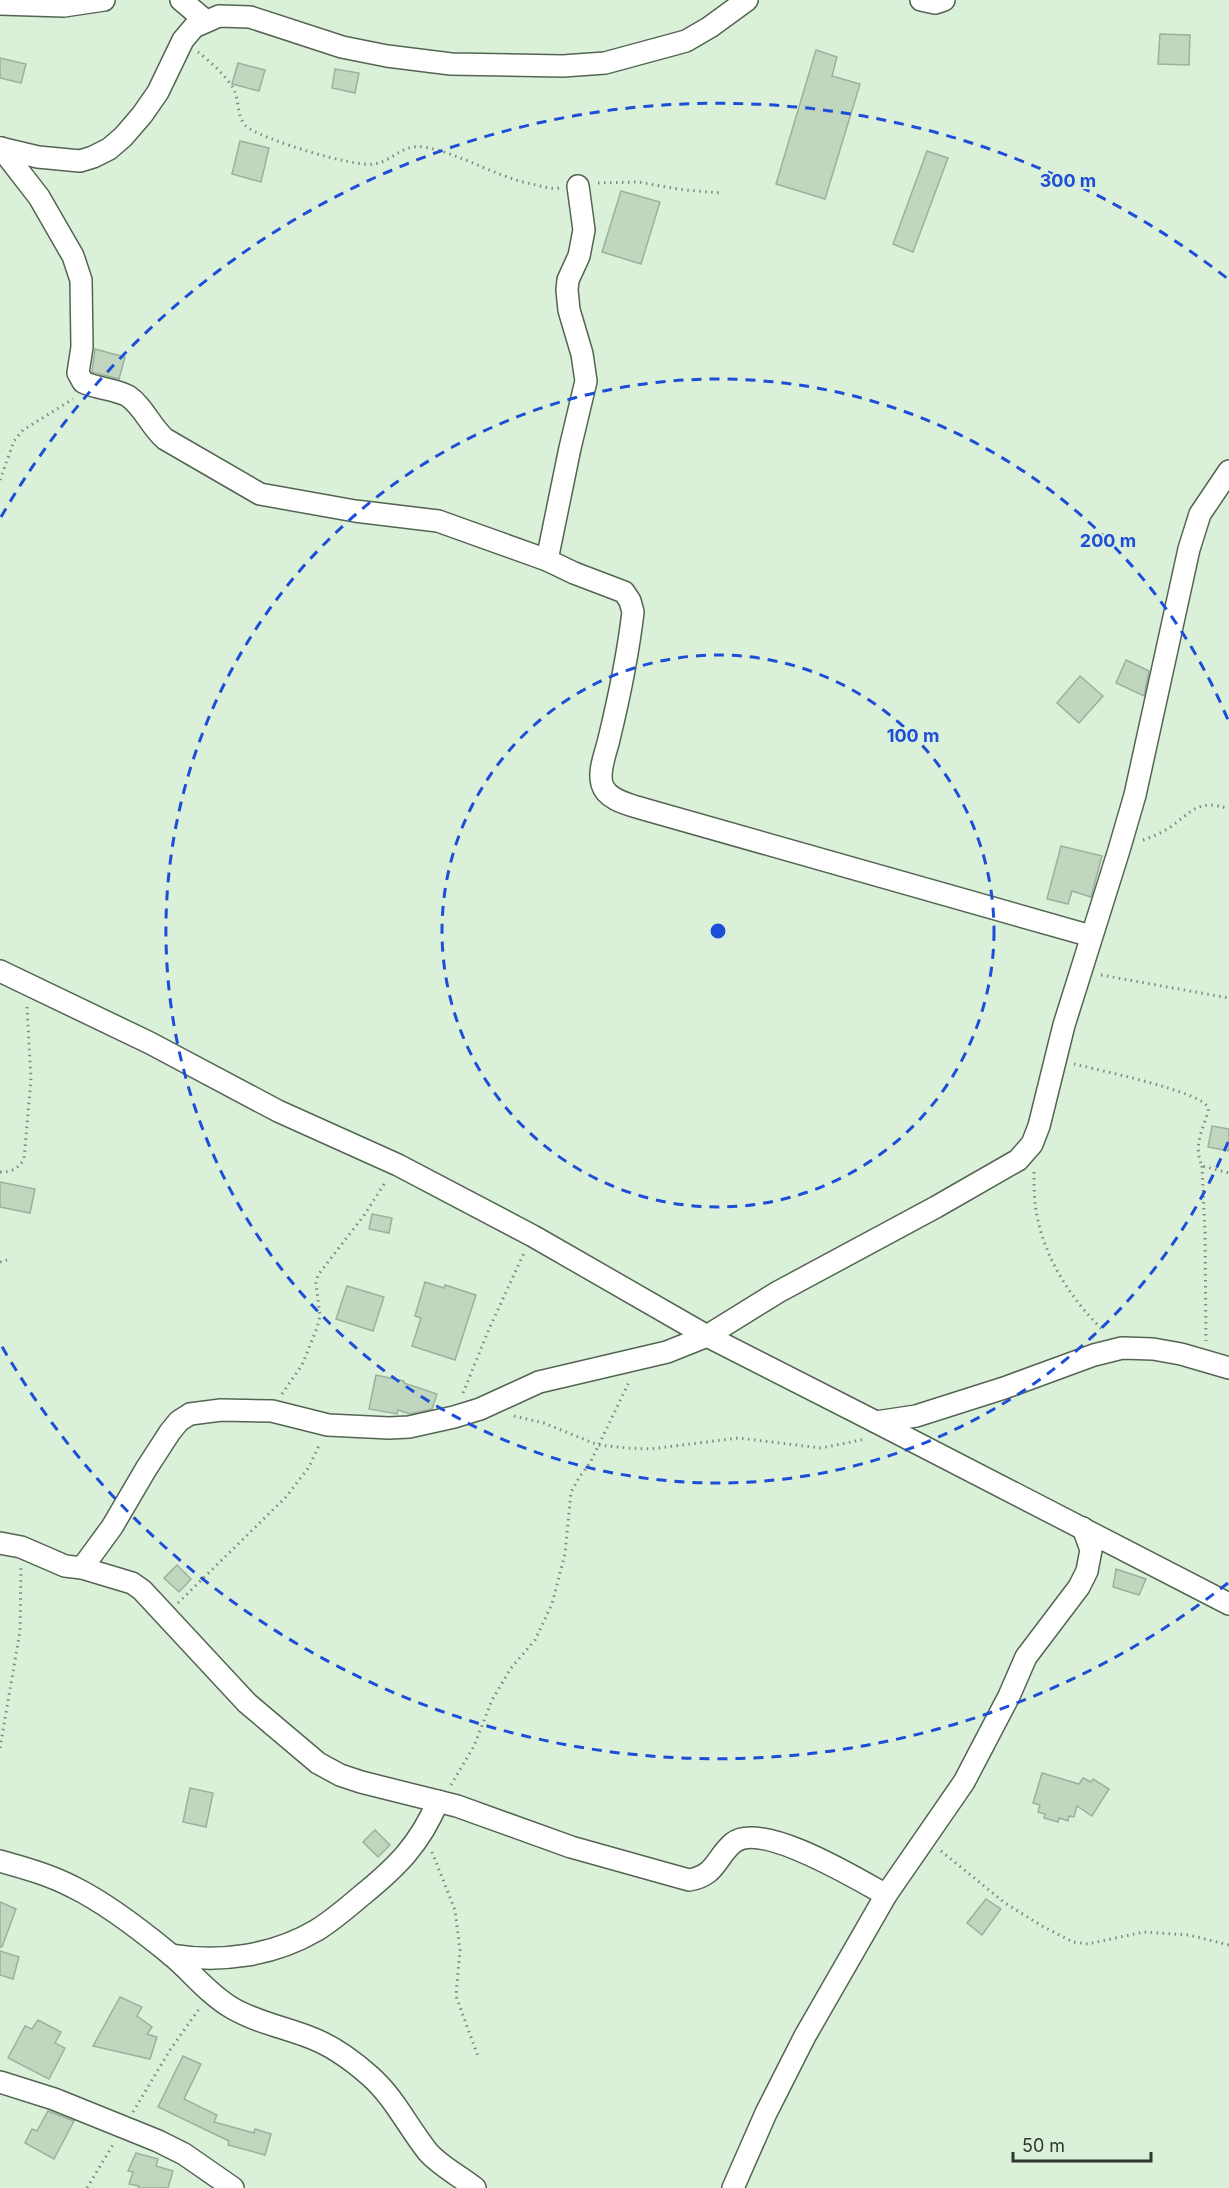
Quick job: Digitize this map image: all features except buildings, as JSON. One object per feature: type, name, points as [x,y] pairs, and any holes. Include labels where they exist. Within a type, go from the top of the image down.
[{"type":"street","points":[[0,4],[41,2],[81,4],[104,0]]},
{"type":"street","points":[[181,0],[206,21]]},
{"type":"street","points":[[1,148],[38,157],[80,160],[93,157],[109,149],[123,137],[158,92],[183,40],[194,27],[219,16],[250,17],[342,47],[387,56],[451,64],[563,66],[605,63],[686,41],[710,27],[746,0]]},
{"type":"street","points":[[921,0],[935,3],[944,0]]},
{"type":"street","points":[[1,148],[39,197],[73,256],[81,280],[82,347],[78,373],[83,382],[93,387],[126,395],[135,401],[153,429],[165,439],[260,494],[355,511],[438,521],[547,560],[624,592],[633,612],[601,772],[602,785],[607,794],[621,802],[682,820],[1091,936]]},
{"type":"street","points":[[547,560],[586,381],[582,354],[569,310],[567,290],[568,280],[579,256],[584,230],[578,186]]},
{"type":"street","points":[[82,1568],[112,1527],[146,1468],[179,1421],[190,1414],[204,1411],[272,1411],[328,1425],[399,1427],[454,1417],[480,1409],[539,1382],[667,1352],[707,1336],[778,1292],[1018,1160],[1032,1144],[1039,1126],[1080,971],[1135,795],[1189,549],[1200,514],[1229,471]]},
{"type":"street","points":[[0,971],[150,1043],[278,1111],[398,1165],[533,1236],[707,1336],[1229,1604]]},
{"type":"street","points":[[876,1422],[896,1421],[925,1413],[1004,1388],[1094,1355],[1122,1348],[1153,1349],[1229,1368]]},
{"type":"street","points":[[734,2188],[766,2113],[805,2036],[886,1896],[950,1804],[974,1765],[1026,1657],[1079,1587],[1087,1571],[1091,1550],[1083,1528]]},
{"type":"street","points":[[0,1543],[21,1547],[65,1566],[82,1568],[132,1583],[142,1590],[247,1703],[318,1763],[340,1775],[439,1801],[571,1847],[689,1880],[708,1873],[734,1843],[743,1838],[757,1836],[778,1842],[833,1866],[886,1896]]},
{"type":"street","points":[[171,1955],[208,1959],[231,1958],[274,1949],[294,1942],[318,1929],[380,1881],[412,1849],[439,1801]]},
{"type":"street","points":[[0,1861],[73,1887],[99,1902],[171,1955],[218,1999],[249,2017],[310,2037],[350,2060],[390,2096],[432,2155],[475,2188]]},
{"type":"street","points":[[0,2082],[54,2099],[124,2126],[184,2154],[233,2188]]},
{"type":"path","points":[[183,40],[205,58],[234,90],[243,124],[251,130],[285,144],[359,164],[384,161],[400,150],[422,147],[461,158],[496,174],[554,189],[607,181],[723,193]]},
{"type":"path","points":[[0,480],[14,441],[23,430],[93,387]]},
{"type":"path","points":[[1119,850],[1169,828],[1193,809],[1216,806],[1229,809]]},
{"type":"path","points":[[1080,971],[1229,998]]},
{"type":"path","points":[[0,1172],[11,1172],[24,1159],[31,1079],[28,986]]},
{"type":"path","points":[[1055,1059],[1173,1089],[1206,1103],[1208,1111],[1197,1143],[1197,1154],[1202,1166],[1205,1232],[1206,1361]]},
{"type":"path","points":[[1032,1144],[1036,1209],[1042,1237],[1052,1263],[1095,1323],[1122,1348]]},
{"type":"path","points":[[272,1411],[302,1365],[317,1328],[320,1316],[316,1283],[322,1267],[365,1214],[398,1165]]},
{"type":"path","points":[[1202,1166],[1229,1173]]},
{"type":"path","points":[[454,1417],[489,1329],[533,1236]]},
{"type":"path","points":[[0,1262],[8,1260]]},
{"type":"path","points":[[439,1801],[474,1746],[492,1700],[511,1668],[535,1640],[552,1604],[565,1554],[571,1492],[590,1463],[630,1380],[636,1374]]},
{"type":"path","points":[[480,1409],[544,1423],[598,1445],[651,1449],[738,1438],[821,1448],[896,1433]]},
{"type":"path","points":[[166,1616],[286,1497],[309,1467],[328,1425]]},
{"type":"path","points":[[0,1748],[20,1631],[21,1547]]},
{"type":"path","points":[[424,1828],[455,1910],[460,1950],[457,2004],[479,2059]]},
{"type":"path","points":[[926,1838],[1005,1903],[1073,1942],[1088,1944],[1143,1932],[1189,1935],[1229,1945]]},
{"type":"path","points":[[87,2188],[170,2050],[210,1992]]}]
